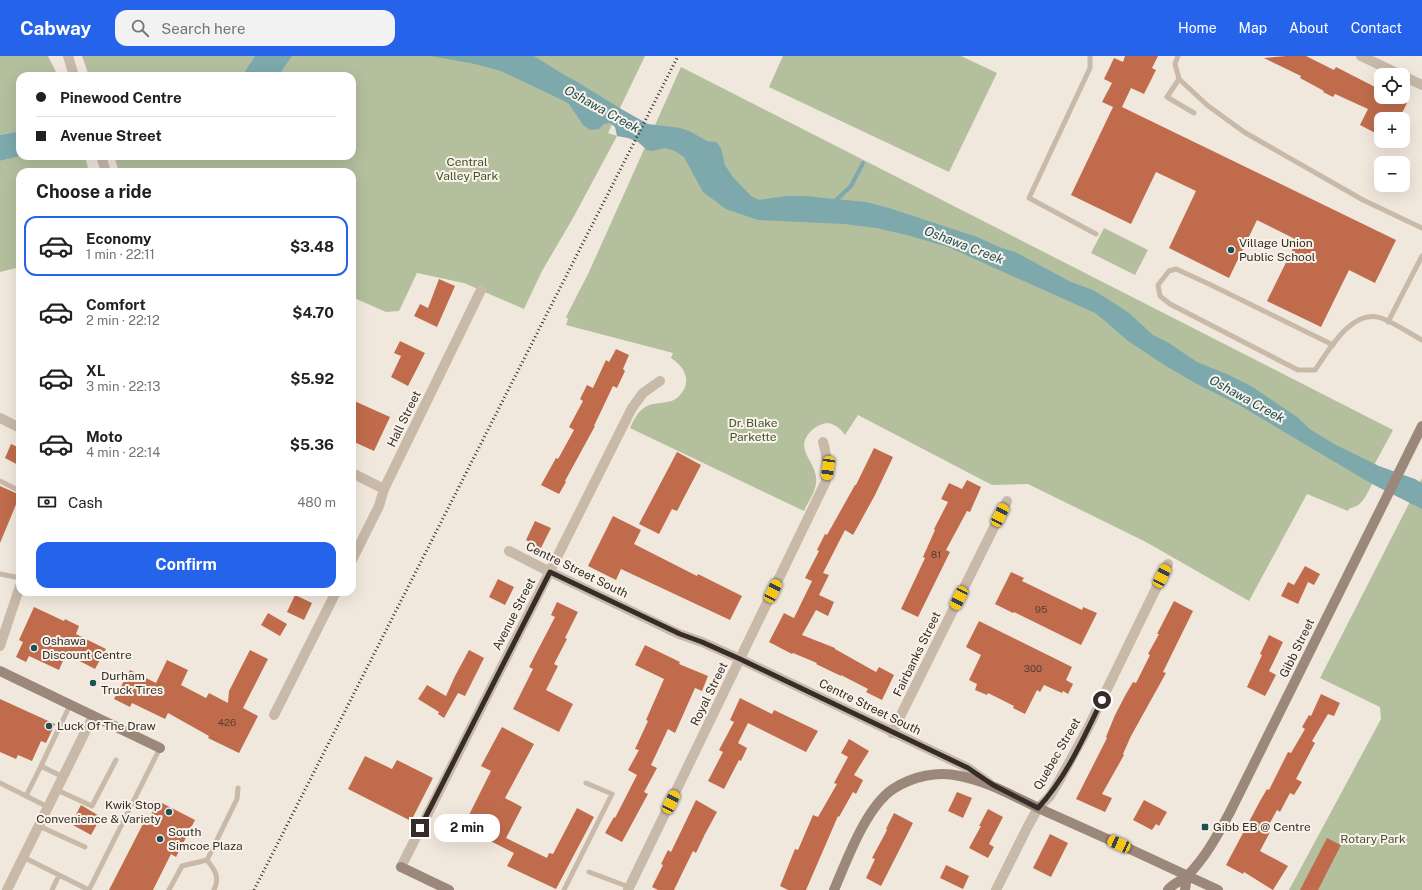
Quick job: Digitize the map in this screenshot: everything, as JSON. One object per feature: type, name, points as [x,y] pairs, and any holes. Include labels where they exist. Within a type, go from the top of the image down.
[{"type":"main road","name":"Gibb Street","points":[[1168,890],[1187,876],[1205,854],[1230,812],[1422,426]]},
{"type":"main road","points":[[0,671],[160,748]]},
{"type":"main road","points":[[834,890],[858,836],[872,812],[882,799],[892,790],[908,780],[926,775],[944,774],[960,776],[993,785]]},
{"type":"main road","name":"Centre Street South","points":[[993,785],[1038,808],[1218,890]]},
{"type":"main road","points":[[401,867],[442,888]]},
{"type":"main road","points":[[1185,890],[1187,876]]},
{"type":"street","points":[[68,56],[73,71]]},
{"type":"street","points":[[1361,56],[1386,68]]},
{"type":"street","points":[[1410,80],[1422,85]]},
{"type":"street","name":"Hall Street","points":[[356,552],[379,506],[384,489],[481,290]]},
{"type":"street","name":"Avenue Street","points":[[401,867],[632,408],[643,393],[660,381]]},
{"type":"street","points":[[0,418],[16,426]]},
{"type":"street","name":"Royal Street","points":[[628,889],[826,481],[828,468],[827,455],[823,442]]},
{"type":"street","points":[[356,475],[384,489]]},
{"type":"street","name":"Fairbanks Street","points":[[892,733],[1006,501]]},
{"type":"street","name":"Centre Street South","points":[[509,551],[680,634],[740,659],[892,733],[968,768],[993,785]]},
{"type":"street","name":"Quebec Street","points":[[996,890],[1038,808],[1050,796],[1088,728],[1168,564]]},
{"type":"street","points":[[0,646],[17,596]]},
{"type":"street","points":[[274,715],[334,596]]},
{"type":"street","points":[[7,890],[93,716]]},
{"type":"lane","points":[[1090,56],[1090,68],[1029,198],[1096,234]]},
{"type":"lane","points":[[1178,56],[1175,64],[1179,80],[1207,105],[1244,132],[1363,200],[1422,228]]},
{"type":"lane","points":[[1179,80],[1167,97],[1194,113]]},
{"type":"lane","points":[[1388,322],[1422,256]]},
{"type":"lane","points":[[1333,345],[1176,269],[1169,271],[1158,285],[1160,296],[1170,304],[1298,370],[1315,370],[1348,326],[1366,316],[1380,318],[1422,340]]},
{"type":"lane","points":[[0,481],[16,489]]},
{"type":"lane","points":[[0,574],[16,577]]},
{"type":"lane","points":[[26,796],[70,705]]},
{"type":"lane","points":[[23,858],[89,890],[160,748]]},
{"type":"lane","points":[[56,790],[92,806],[116,760]]},
{"type":"lane","points":[[41,766],[63,777]]},
{"type":"lane","points":[[0,783],[48,807]]},
{"type":"lane","points":[[564,890],[612,794],[586,783]]},
{"type":"lane","points":[[207,860],[236,799],[238,788]]},
{"type":"lane","points":[[39,826],[85,847]]},
{"type":"lane","points":[[169,890],[182,866],[207,860]]},
{"type":"lane","points":[[207,860],[217,873],[216,886],[214,890]]},
{"type":"lane","points":[[589,872],[628,889]]},
{"type":"lane","points":[[52,890],[59,875]]},
{"type":"green space","points":[[0,56],[48,56],[56,72],[16,72],[16,132],[0,135]]},
{"type":"green space","name":"Central Valley Park","points":[[82,56],[645,56],[608,133],[617,136],[573,218],[542,271],[524,309],[464,283],[417,273],[399,311],[386,312],[356,299],[356,168],[118,168],[115,160],[356,160],[356,72],[88,72]]},
{"type":"green space","points":[[783,56],[961,56],[997,73],[949,172],[769,87]]},
{"type":"green space","name":"Dr. Blake Parkette","points":[[681,67],[1393,430],[1366,480],[1372,484],[1366,496],[1361,503],[1350,508],[1348,511],[1307,494],[1249,601],[1146,542],[1028,484],[992,485],[858,415],[845,435],[840,429],[826,423],[814,428],[806,438],[804,445],[805,451],[814,469],[816,483],[813,494],[804,511],[630,428],[641,410],[650,405],[671,401],[679,396],[683,391],[686,377],[679,365],[671,358],[673,353],[566,325],[568,319],[566,317],[589,272]]},
{"type":"green space","points":[[16,157],[16,160],[86,160],[88,168],[16,168],[16,268],[0,272],[0,161]]},
{"type":"green space","points":[[1104,228],[1148,250],[1135,275],[1091,253]]},
{"type":"green space","name":"Rotary Park","points":[[1422,478],[1422,890],[1289,890],[1381,719],[1380,707],[1320,678]]},
{"type":"water","points":[[255,56],[292,56],[281,72],[245,72]]},
{"type":"water","name":"Oshawa Creek","points":[[431,56],[534,56],[648,124],[680,128],[689,131],[707,141],[716,142],[721,148],[725,165],[732,176],[751,196],[759,200],[786,196],[804,196],[866,202],[977,237],[999,247],[1015,252],[1071,282],[1093,290],[1129,313],[1153,335],[1169,343],[1197,362],[1251,386],[1297,417],[1311,430],[1336,445],[1379,466],[1422,483],[1422,509],[1372,484],[1239,405],[1197,384],[1166,366],[1128,341],[1095,313],[948,247],[907,235],[876,228],[845,224],[758,220],[726,209],[703,192],[684,157],[675,151],[665,148],[652,151],[647,150],[638,142],[617,136],[615,127],[610,123],[604,124],[599,129],[590,130],[583,125],[569,104],[501,71],[475,64]]},
{"type":"water","points":[[16,132],[16,157],[0,161],[0,135]]},
{"type":"building","points":[[1125,56],[1158,56],[1152,68],[1156,70],[1144,94],[1131,88],[1122,107],[1396,240],[1375,283],[1349,270],[1321,327],[1267,301],[1297,240],[1257,220],[1229,278],[1169,248],[1196,191],[1156,172],[1131,224],[1071,195],[1113,107],[1102,102],[1112,83],[1104,79],[1114,58],[1123,62]]},
{"type":"building","points":[[1306,56],[1334,70],[1336,67],[1374,86],[1374,104],[1406,104],[1402,112],[1374,112],[1374,132],[1360,125],[1368,109],[1335,94],[1333,97],[1300,78],[1301,76],[1264,58]]},
{"type":"building","points":[[439,279],[455,286],[437,327],[414,316],[420,304],[428,308]]},
{"type":"building","points":[[400,341],[425,353],[408,386],[391,377],[401,356],[394,353]]},
{"type":"building","points":[[616,349],[629,355],[623,369],[625,371],[617,388],[613,386],[595,426],[559,494],[541,485],[556,458],[558,459],[574,430],[569,427],[583,401],[580,399],[587,385],[593,388],[606,360],[609,362]]},
{"type":"building","points":[[356,402],[390,417],[374,451],[356,443]]},
{"type":"building","points":[[11,444],[16,446],[16,464],[5,458]]},
{"type":"building","points":[[874,448],[893,457],[875,495],[853,535],[845,530],[823,573],[829,575],[819,595],[834,602],[828,616],[816,610],[802,635],[835,648],[876,672],[879,667],[894,675],[882,700],[866,692],[868,689],[841,675],[816,664],[817,663],[793,653],[792,654],[769,642],[784,613],[794,618],[812,581],[805,578],[819,551],[817,550],[825,534],[827,535],[856,485]]},
{"type":"building","points":[[677,452],[701,465],[677,511],[672,509],[659,534],[639,524]]},
{"type":"building","points":[[967,480],[981,487],[970,512],[967,511],[946,550],[950,552],[918,617],[901,609],[925,558],[923,557],[935,530],[934,529],[948,502],[941,499],[949,483],[962,489]]},
{"type":"building","points":[[0,486],[16,493],[16,505],[0,543]]},
{"type":"building","points":[[613,516],[641,530],[634,544],[697,576],[698,574],[742,596],[730,620],[621,569],[616,580],[588,566]]},
{"type":"building","points":[[535,521],[551,528],[541,548],[526,540]]},
{"type":"building","points":[[1305,566],[1320,574],[1314,585],[1308,582],[1298,604],[1281,596],[1288,582],[1294,585]]},
{"type":"building","points":[[1011,572],[1024,578],[1022,581],[1082,610],[1083,607],[1097,613],[1081,645],[995,604]]},
{"type":"building","points":[[498,579],[514,587],[505,605],[489,597]]},
{"type":"building","points":[[295,596],[312,603],[304,620],[287,612]]},
{"type":"building","points":[[1174,601],[1193,611],[1163,672],[1166,673],[1131,736],[1123,754],[1124,755],[1102,794],[1112,798],[1105,812],[1076,799],[1107,738],[1106,737],[1115,715],[1133,682],[1136,683],[1150,655],[1148,654]]},
{"type":"building","points":[[557,602],[578,612],[565,638],[567,639],[554,664],[558,666],[546,690],[573,704],[559,732],[513,709],[533,669],[529,667],[555,617],[551,615]]},
{"type":"building","points":[[34,607],[64,621],[65,619],[79,626],[76,634],[106,649],[95,669],[66,654],[59,670],[29,656],[26,662],[16,657],[23,642],[19,640]]},
{"type":"building","points":[[268,613],[287,624],[280,636],[261,625]]},
{"type":"building","points":[[979,621],[1072,667],[1066,680],[1073,684],[1068,694],[1044,685],[1040,692],[1037,690],[1025,714],[1013,708],[1014,706],[988,693],[987,695],[975,690],[977,684],[969,680],[981,655],[966,647]]},
{"type":"building","points":[[1269,635],[1283,642],[1269,671],[1276,675],[1265,696],[1247,687],[1262,655],[1260,654]]},
{"type":"building","points":[[645,645],[680,662],[679,664],[708,676],[702,691],[695,688],[675,733],[668,729],[651,765],[657,768],[644,792],[648,794],[622,842],[605,833],[614,817],[615,818],[637,775],[628,770],[639,750],[635,749],[648,721],[646,720],[664,679],[635,665]]},
{"type":"building","points":[[250,650],[268,659],[243,708],[258,716],[239,753],[208,738],[209,736],[168,713],[165,719],[132,703],[130,707],[114,699],[130,670],[156,683],[167,660],[188,670],[181,685],[206,698],[209,693],[228,703],[229,691]]},
{"type":"building","points":[[469,650],[484,658],[465,696],[458,693],[444,718],[438,714],[439,712],[418,699],[427,685],[446,696]]},
{"type":"building","points":[[1321,694],[1340,703],[1334,716],[1328,714],[1312,741],[1315,743],[1296,779],[1302,782],[1294,795],[1290,793],[1280,812],[1277,810],[1266,830],[1270,832],[1260,851],[1288,866],[1273,890],[1244,872],[1243,874],[1226,865],[1260,801],[1267,789],[1269,790],[1288,752],[1291,753],[1305,729],[1302,727],[1309,715],[1311,716]]},
{"type":"building","points":[[740,698],[772,714],[774,710],[818,731],[806,752],[748,723],[738,743],[747,748],[724,789],[708,781],[723,752],[719,750],[734,722],[730,720]]},
{"type":"building","points":[[0,699],[55,724],[46,743],[41,741],[32,761],[18,755],[16,759],[0,752]]},
{"type":"building","points":[[502,727],[534,744],[505,798],[522,807],[506,838],[547,858],[549,853],[553,854],[577,808],[594,817],[556,889],[507,866],[514,853],[463,827],[491,771],[481,766]]},
{"type":"building","points":[[849,739],[869,751],[854,775],[863,780],[856,794],[853,792],[839,817],[838,816],[806,890],[788,890],[780,886],[795,849],[798,850],[813,815],[818,817],[837,784],[834,783],[848,757],[841,753]]},
{"type":"building","points":[[365,756],[392,769],[397,760],[433,778],[411,821],[348,789]]},
{"type":"building","points":[[957,792],[972,798],[963,818],[948,811]]},
{"type":"building","points":[[696,800],[717,812],[696,853],[693,851],[674,890],[658,890],[652,887],[663,865],[661,864],[668,850],[671,852]]},
{"type":"building","points":[[1144,800],[1167,812],[1159,826],[1156,824],[1152,830],[1133,820]]},
{"type":"building","name":"South Simcoe Plaza","points":[[158,801],[195,820],[176,857],[171,854],[153,890],[109,890],[146,818],[148,820]]},
{"type":"building","points":[[81,805],[101,817],[91,835],[71,824]]},
{"type":"building","points":[[988,809],[1003,817],[989,844],[994,847],[988,858],[969,848]]},
{"type":"building","points":[[894,813],[913,823],[881,886],[866,878],[875,859],[872,858]]},
{"type":"building","points":[[1050,834],[1068,843],[1051,877],[1033,868]]},
{"type":"building","points":[[1327,838],[1341,845],[1318,890],[1300,890]]},
{"type":"building","points":[[946,865],[969,876],[963,889],[940,878]]},
{"type":"waterway","points":[[834,202],[851,186],[863,163]]},
{"type":"railway","points":[[254,890],[678,56]]},
{"type":"place","name":"Village Union Public School","points":[[1231,250]]},
{"type":"place","name":"Oshawa Discount Centre","points":[[34,648]]},
{"type":"place","name":"Durham Truck Tires","points":[[93,683]]},
{"type":"place","name":"Luck Of The Draw","points":[[49,726]]},
{"type":"place","name":"Kwik Stop Convenience & Variety","points":[[169,812]]},
{"type":"place","name":"Gibb EB @ Centre","points":[[1205,827]]},
{"type":"place","name":"South Simcoe Plaza","points":[[160,839]]},
{"type":"route","points":[[420,828],[550,572],[680,634],[740,659],[892,733],[968,768],[993,785],[1038,808],[1050,796],[1059,781],[1102,700]]}]
